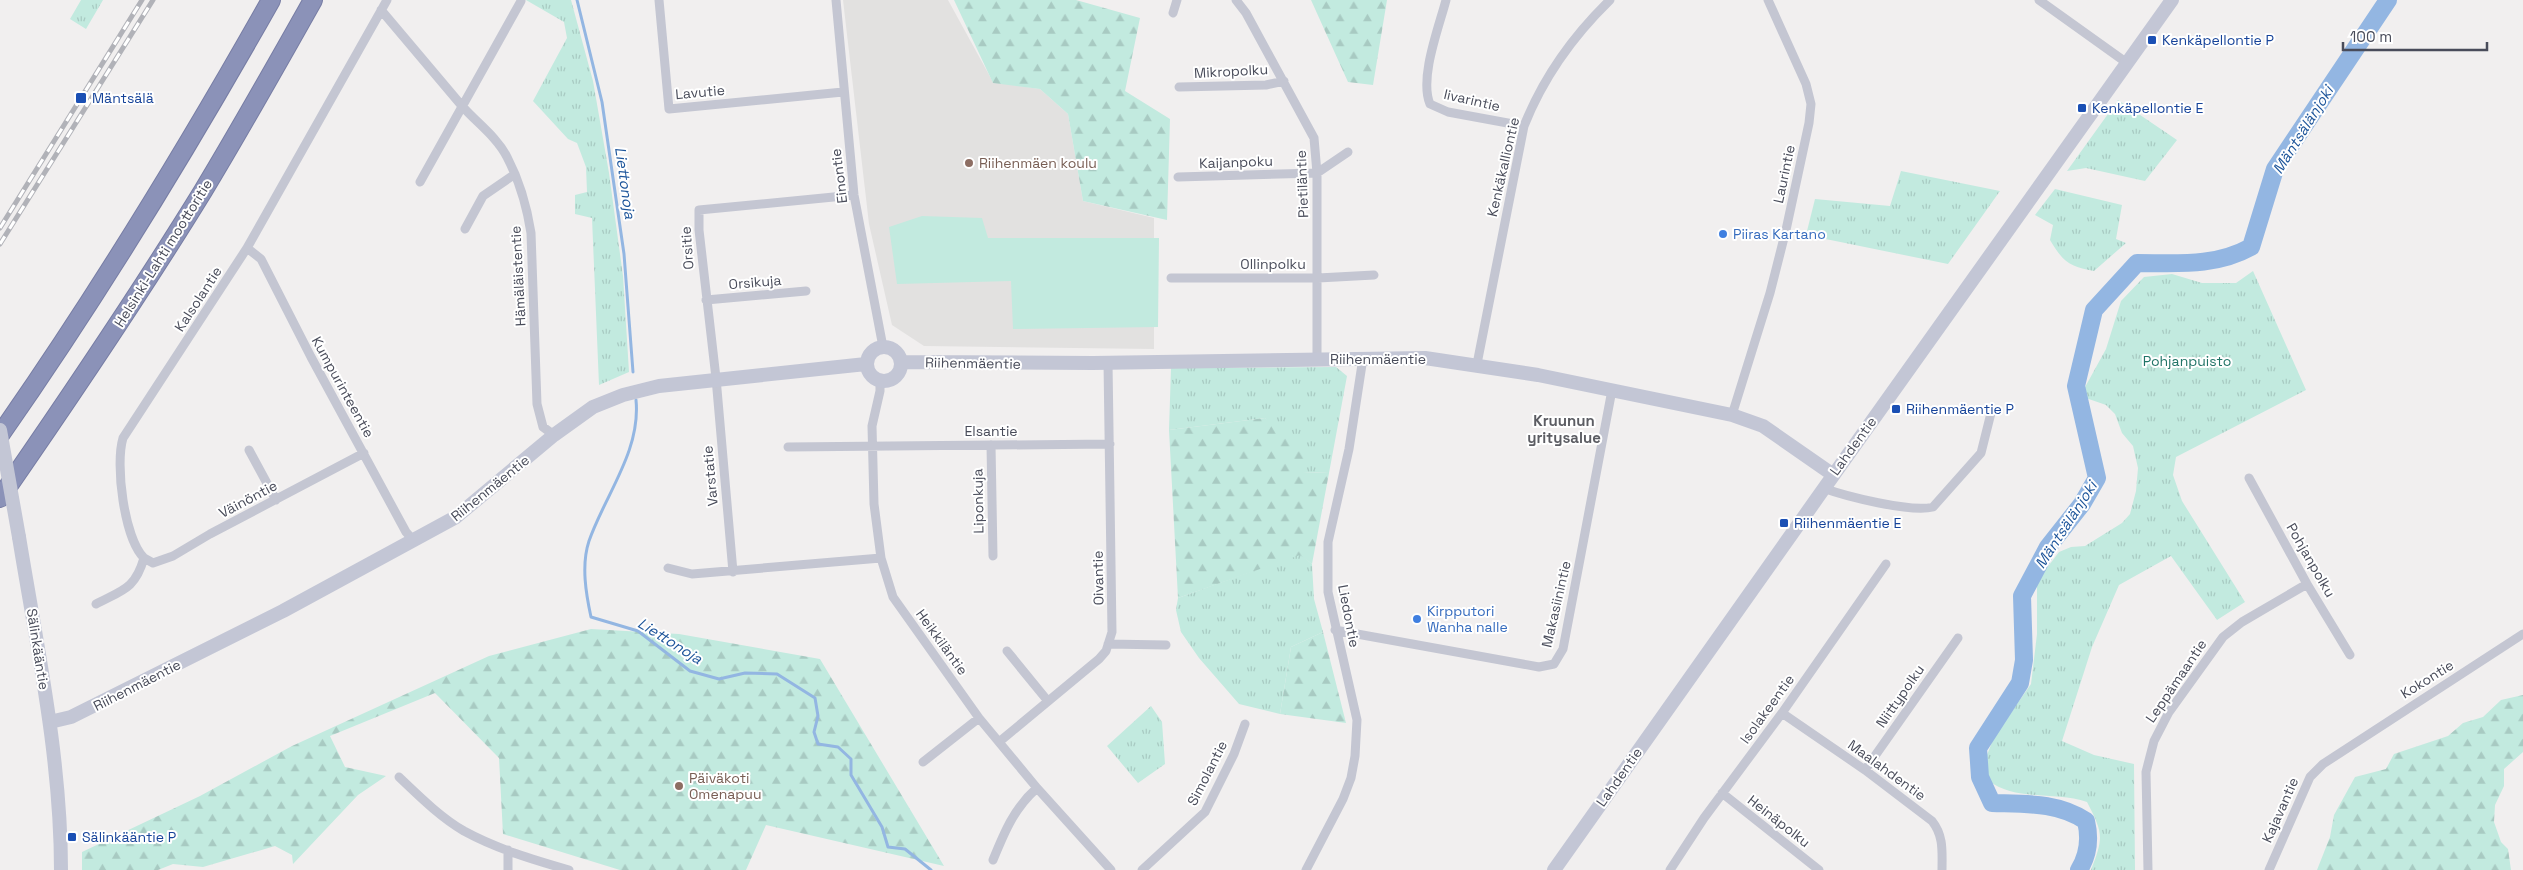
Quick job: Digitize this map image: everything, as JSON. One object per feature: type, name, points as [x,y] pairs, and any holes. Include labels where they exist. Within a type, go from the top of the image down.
[{"type":"highway","points":[[0,435],[64,342],[160,188],[271,0]]},
{"type":"highway","name":"Helsinki-Lahti moottoritie","points":[[0,498],[84,377],[155,268],[313,0]]},
{"type":"street","name":"Kalsolantie","points":[[144,558],[138,552],[130,536],[118,462],[123,438],[247,248],[387,0]]},
{"type":"street","name":"Lavutie","points":[[659,0],[669,109],[843,92]]},
{"type":"street","name":"Einontie","points":[[836,0],[843,92],[854,194],[883,347]]},
{"type":"street","points":[[1173,13],[1177,0]]},
{"type":"street","name":"Pietiläntie","points":[[1236,0],[1246,13],[1314,138],[1318,278],[1317,358]]},
{"type":"street","name":"Iivarintie","points":[[1446,0],[1429,67],[1426,94],[1430,104],[1448,112],[1524,126]]},
{"type":"street","name":"Kenkäkalliontie","points":[[1477,364],[1524,126],[1534,101],[1556,63],[1610,0]]},
{"type":"street","name":"Laurintie","points":[[1732,414],[1770,294],[1784,239],[1809,123],[1811,104],[1806,84],[1768,0]]},
{"type":"street","points":[[2039,0],[2127,63]]},
{"type":"street","name":"Lahdentie","points":[[1554,870],[1832,474],[1902,380],[2172,0]]},
{"type":"street","points":[[420,182],[521,2]]},
{"type":"street","name":"Hämäläistentie","points":[[381,10],[463,107],[494,138],[507,156],[515,174],[526,208],[531,233],[537,404],[543,427],[554,435]]},
{"type":"street","name":"Mikropolku","points":[[1179,87],[1266,85],[1284,81]]},
{"type":"street","points":[[1316,173],[1348,152]]},
{"type":"street","name":"Kaijanpoku","points":[[1178,177],[1316,173]]},
{"type":"street","points":[[465,229],[483,196],[515,174]]},
{"type":"street","name":"Orsitie","points":[[716,378],[706,300],[699,230],[699,210],[854,194]]},
{"type":"street","name":"Kumpurinteentie","points":[[247,248],[261,259],[311,358],[406,532],[414,541]]},
{"type":"street","name":"Ollinpolku","points":[[1171,278],[1318,278],[1374,275]]},
{"type":"street","name":"Orsikuja","points":[[706,300],[806,291]]},
{"type":"street","points":[[883,347],[895,351],[901,362],[899,373],[896,377],[885,382],[870,375],[866,364],[869,354],[883,347]]},
{"type":"street","name":"Riihenmäentie","points":[[901,362],[1108,363],[1317,358],[1425,358],[1477,364],[1732,414],[1763,426],[1832,474]]},
{"type":"street","name":"Liedontie","points":[[1306,870],[1343,798],[1351,778],[1355,756],[1357,720],[1335,630],[1328,592],[1328,542],[1349,449],[1364,358]]},
{"type":"street","name":"Oivantie","points":[[999,742],[1047,700],[1099,659],[1108,644],[1112,632],[1108,363]]},
{"type":"street","name":"Riihenmäentie","points":[[50,722],[72,718],[283,611],[456,517],[554,435],[593,407],[623,395],[659,386],[716,378],[866,364]]},
{"type":"street","name":"Varstatie","points":[[716,378],[732,572]]},
{"type":"street","name":"Heikkiläntie","points":[[880,381],[880,391],[872,426],[874,504],[881,558],[893,597],[979,718],[1037,788],[1110,870]]},
{"type":"street","name":"Makasiinintie","points":[[1335,630],[1539,667],[1554,664],[1563,649],[1612,390]]},
{"type":"street","points":[[1823,488],[1836,493],[1915,509],[1932,507],[1981,453],[1992,410]]},
{"type":"street","name":"Sälinkääntie","points":[[0,430],[50,722],[58,802],[61,870]]},
{"type":"street","name":"Elsantie","points":[[788,447],[1110,444]]},
{"type":"street","name":"Liponkuja","points":[[991,445],[993,556]]},
{"type":"street","points":[[249,450],[276,500]]},
{"type":"street","name":"Väinöntie","points":[[144,558],[153,563],[173,556],[364,453]]},
{"type":"street","name":"Pohjanpolku","points":[[2249,478],[2307,584],[2350,655]]},
{"type":"street","points":[[96,604],[134,583],[139,576],[144,558]]},
{"type":"street","points":[[668,568],[692,574],[881,558]]},
{"type":"street","name":"Isolakeentie","points":[[1670,870],[1722,793],[1782,714],[1886,564]]},
{"type":"street","name":"Leppämaantie","points":[[2148,870],[2146,772],[2154,741],[2169,712],[2223,637],[2242,622],[2307,584]]},
{"type":"street","name":"Kokontie","points":[[2346,747],[2523,634]]},
{"type":"street","name":"Niittypolku","points":[[1865,770],[1958,638]]},
{"type":"street","points":[[1108,644],[1166,645]]},
{"type":"street","points":[[1007,651],[1047,700]]},
{"type":"street","name":"Maalahdentie","points":[[1782,714],[1865,770],[1932,821],[1939,830],[1942,870]]},
{"type":"street","points":[[923,762],[979,718]]},
{"type":"street","name":"Simolantie","points":[[1142,870],[1205,812],[1234,754],[1245,724]]},
{"type":"street","name":"Kajavantie","points":[[2269,870],[2310,777],[2323,764],[2346,747]]},
{"type":"street","points":[[399,777],[431,806],[464,830],[508,850],[569,870]]},
{"type":"street","points":[[993,860],[1010,819],[1024,799],[1037,788]]},
{"type":"street","name":"Heinäpolku","points":[[1722,793],[1819,870]]},
{"type":"street","points":[[508,850],[508,870]]},
{"type":"shaded area","name":"Riihenmäen koulu","points":[[843,0],[948,0],[993,82],[1040,89],[1068,114],[1083,201],[1154,218],[1154,349],[924,346],[892,325],[869,224]]},
{"type":"green space","points":[[81,0],[103,0],[86,29],[70,19]]},
{"type":"green space","points":[[526,0],[571,0],[593,81],[609,173],[623,276],[629,372],[599,385],[592,218],[575,214],[575,195],[587,192],[586,167],[577,143],[568,139],[533,101],[567,38],[564,22]]},
{"type":"green space","points":[[954,0],[1076,0],[1140,18],[1125,91],[1170,119],[1167,220],[1083,201],[1068,114],[1040,89],[993,83]]},
{"type":"green space","points":[[1311,0],[1387,0],[1373,85],[1348,82]]},
{"type":"green space","points":[[2118,100],[2177,140],[2145,181],[2086,168],[2067,171]]},
{"type":"green space","points":[[1901,171],[2000,191],[1948,264],[1806,235],[1815,199],[1890,206]]},
{"type":"green space","points":[[2055,189],[2122,205],[2116,239],[2126,243],[2094,271],[2079,268],[2063,258],[2050,240],[2053,225],[2035,215]]},
{"type":"green space","points":[[922,216],[982,218],[988,238],[1159,238],[1158,327],[1013,329],[1011,281],[897,284],[889,227]]},
{"type":"green space","name":"Pohjanpuisto","points":[[2253,271],[2306,390],[2176,457],[2173,475],[2182,501],[2245,602],[2217,620],[2171,556],[2119,585],[2092,647],[2062,741],[2094,755],[2134,764],[2135,870],[2091,870],[2098,850],[2100,835],[2099,828],[2087,802],[2062,797],[2023,794],[1999,787],[1988,780],[1987,755],[1994,737],[2031,684],[2037,634],[2037,581],[2059,552],[2071,547],[2085,546],[2122,523],[2130,514],[2136,491],[2138,468],[2133,446],[2122,433],[2115,414],[2106,405],[2083,397],[2084,389],[2106,349],[2121,301],[2144,277],[2172,274],[2202,283],[2236,283]]},
{"type":"green space","points":[[1336,367],[1347,376],[1329,473],[1303,472],[1265,418],[1169,430],[1171,368]]},
{"type":"green space","points":[[1265,418],[1304,453],[1303,472],[1329,473],[1312,564],[1300,555],[1178,598],[1169,430]]},
{"type":"green space","points":[[1300,554],[1312,564],[1314,599],[1323,632],[1291,647],[1280,714],[1239,704],[1199,658],[1181,632],[1176,610],[1178,598]]},
{"type":"green space","points":[[591,629],[679,634],[820,659],[944,866],[766,825],[746,870],[620,870],[503,834],[499,758],[435,693],[330,736],[345,767],[386,776],[358,795],[293,864],[292,855],[275,846],[203,867],[173,864],[158,870],[82,870],[82,852],[200,796],[292,746],[489,656]]},
{"type":"green space","points":[[1323,632],[1346,723],[1280,714],[1291,647]]},
{"type":"green space","points":[[2523,695],[2523,752],[2504,769],[2504,786],[2495,805],[2494,822],[2501,842],[2508,849],[2511,870],[2317,870],[2330,837],[2334,815],[2355,777],[2386,769],[2394,754],[2448,736],[2463,723],[2483,717],[2501,700]]},
{"type":"green space","points":[[1151,706],[1162,722],[1165,764],[1138,783],[1107,746]]},
{"type":"waterway","name":"Liettonoja","points":[[577,0],[602,102],[624,254],[633,372]]},
{"type":"waterway","name":"Mäntsälänjoki","points":[[2079,870],[2088,846],[2086,821],[2064,810],[2053,807],[1992,803],[1980,777],[1978,748],[2020,683],[2024,660],[2022,596],[2048,547],[2082,504],[2097,478],[2076,386],[2094,310],[2137,263],[2210,261],[2224,258],[2251,247],[2275,169],[2388,0]]},
{"type":"waterway","name":"Liettonoja","points":[[636,400],[636,419],[628,455],[596,524],[587,550],[585,579],[591,617],[638,631],[690,671],[719,679],[745,673],[777,674],[815,698],[818,716],[814,732],[818,744],[838,747],[851,759],[851,775],[882,827],[888,847],[905,849],[931,870]]},
{"type":"railway","points":[[0,228],[142,0]]},
{"type":"railway","points":[[0,244],[153,0]]},
{"type":"place","name":"Kenkäpellontie P","points":[[2152,40]]},
{"type":"place","name":"Mäntsälä","points":[[81,98]]},
{"type":"place","name":"Kenkäpellontie E","points":[[2082,108]]},
{"type":"place","name":"Riihenmäen koulu","points":[[969,163]]},
{"type":"place","name":"Piiras Kartano","points":[[1723,234]]},
{"type":"place","name":"Riihenmäentie P","points":[[1896,409]]},
{"type":"place","name":"Riihenmäentie E","points":[[1784,523]]},
{"type":"place","name":"Kirpputori Wanha nalle","points":[[1417,619]]},
{"type":"place","name":"Päiväkoti Omenapuu","points":[[679,786]]},
{"type":"place","name":"Sälinkääntie P","points":[[72,837]]},
{"type":"district","name":"Kruunun yritysalue","points":[[1564,430]]}]
